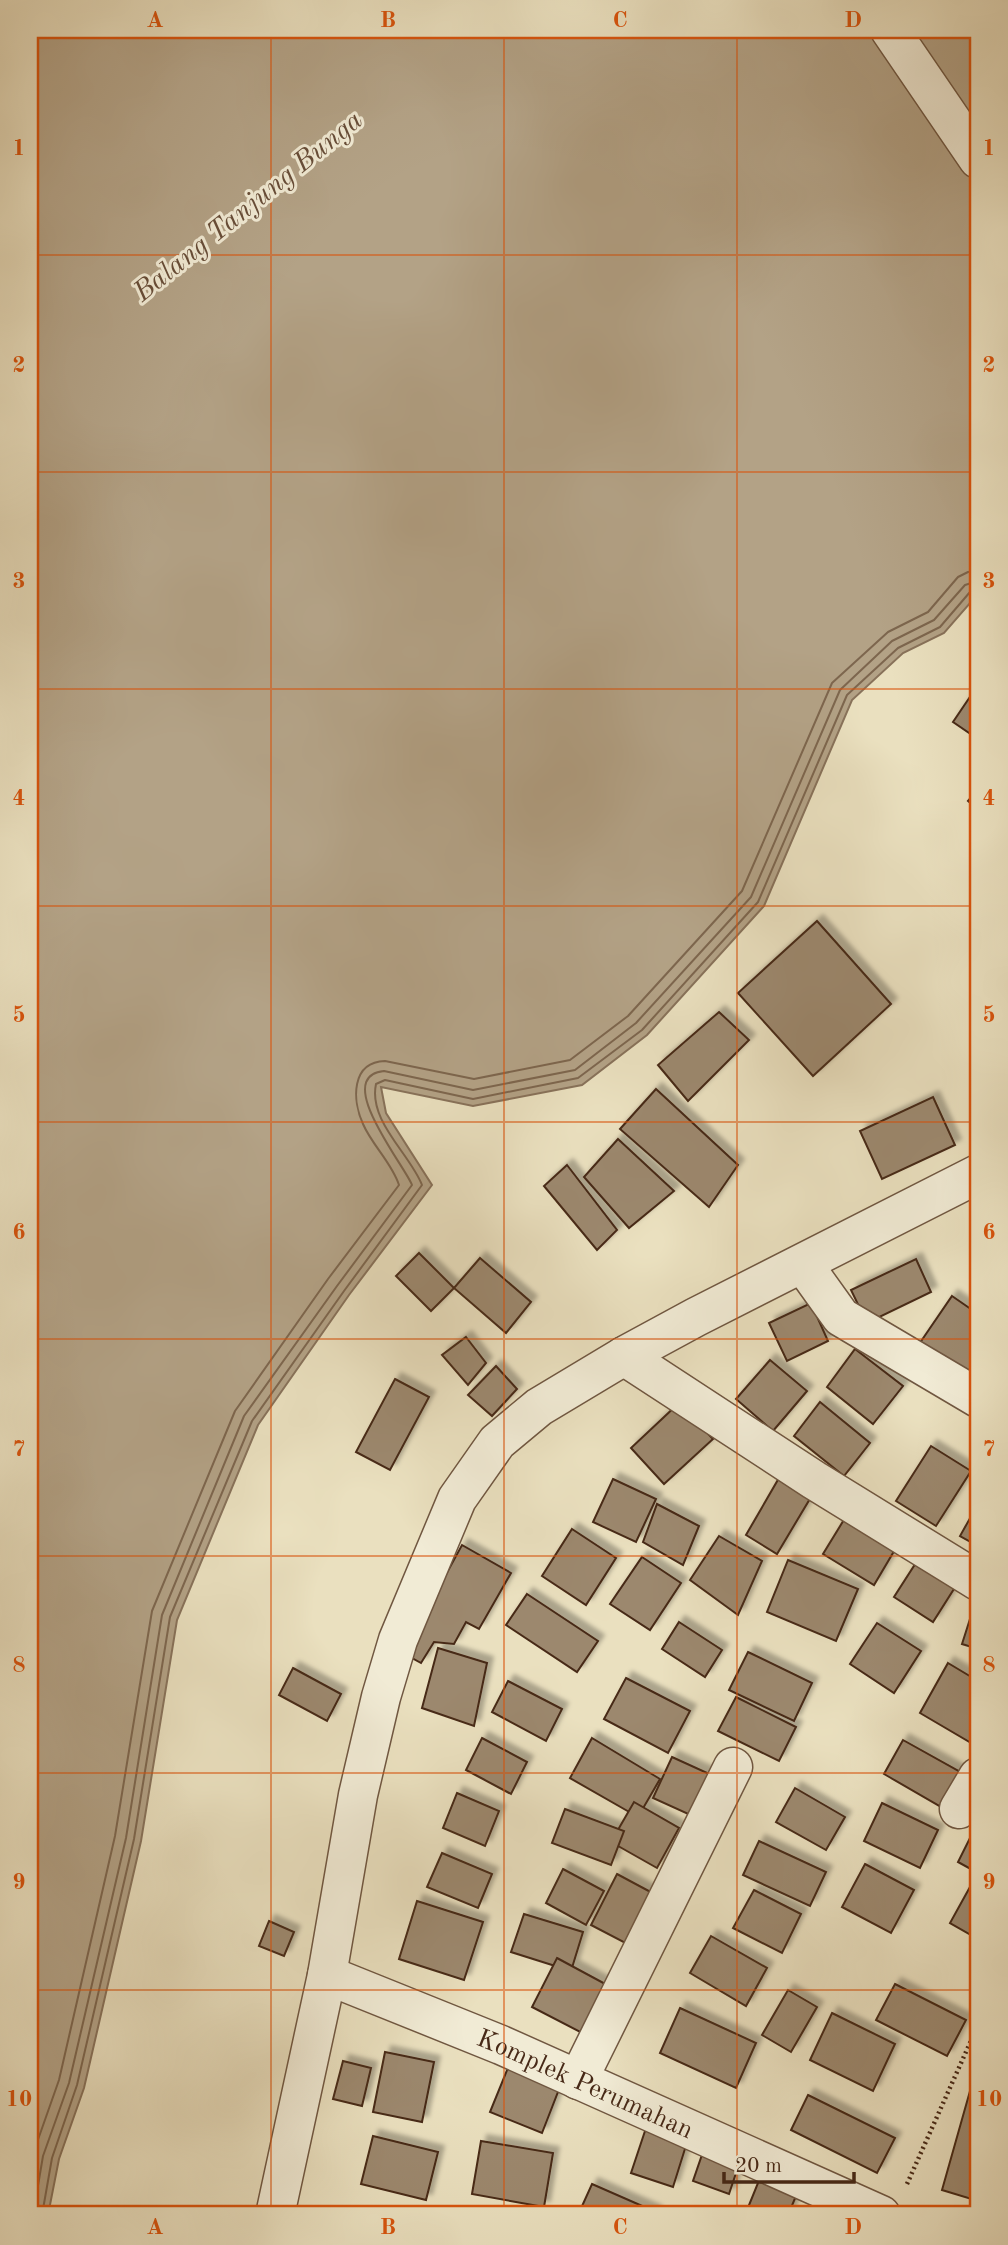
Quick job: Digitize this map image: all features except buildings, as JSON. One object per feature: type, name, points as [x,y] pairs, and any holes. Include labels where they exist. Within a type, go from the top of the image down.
[{"type":"street","points":[[890,30],[978,159]]},
{"type":"street","points":[[275,2215],[327,1975],[358,1795],[381,1697],[398,1640],[457,1499],[497,1442],[539,1407],[696,1317],[978,1174]]},
{"type":"street","points":[[803,1264],[841,1317],[978,1398]]},
{"type":"street","points":[[624,1356],[814,1480],[978,1581]]},
{"type":"street","points":[[578,2080],[733,1767]]},
{"type":"street","points":[[958,1809],[978,1777]]},
{"type":"street","name":"Komplek Perumahan","points":[[327,1975],[501,2045],[578,2080],[893,2202]]},
{"type":"path","points":[[893,2202],[978,2025]]},
{"type":"water","name":"Balang Tanjung Bunga","points":[[30,30],[978,30],[978,594],[944,633],[903,653],[852,700],[764,906],[647,1035],[582,1085],[473,1106],[381,1087],[386,1113],[432,1185],[349,1295],[258,1425],[177,1620],[141,1841],[84,2088],[59,2159],[48,2215],[30,2215]]}]
